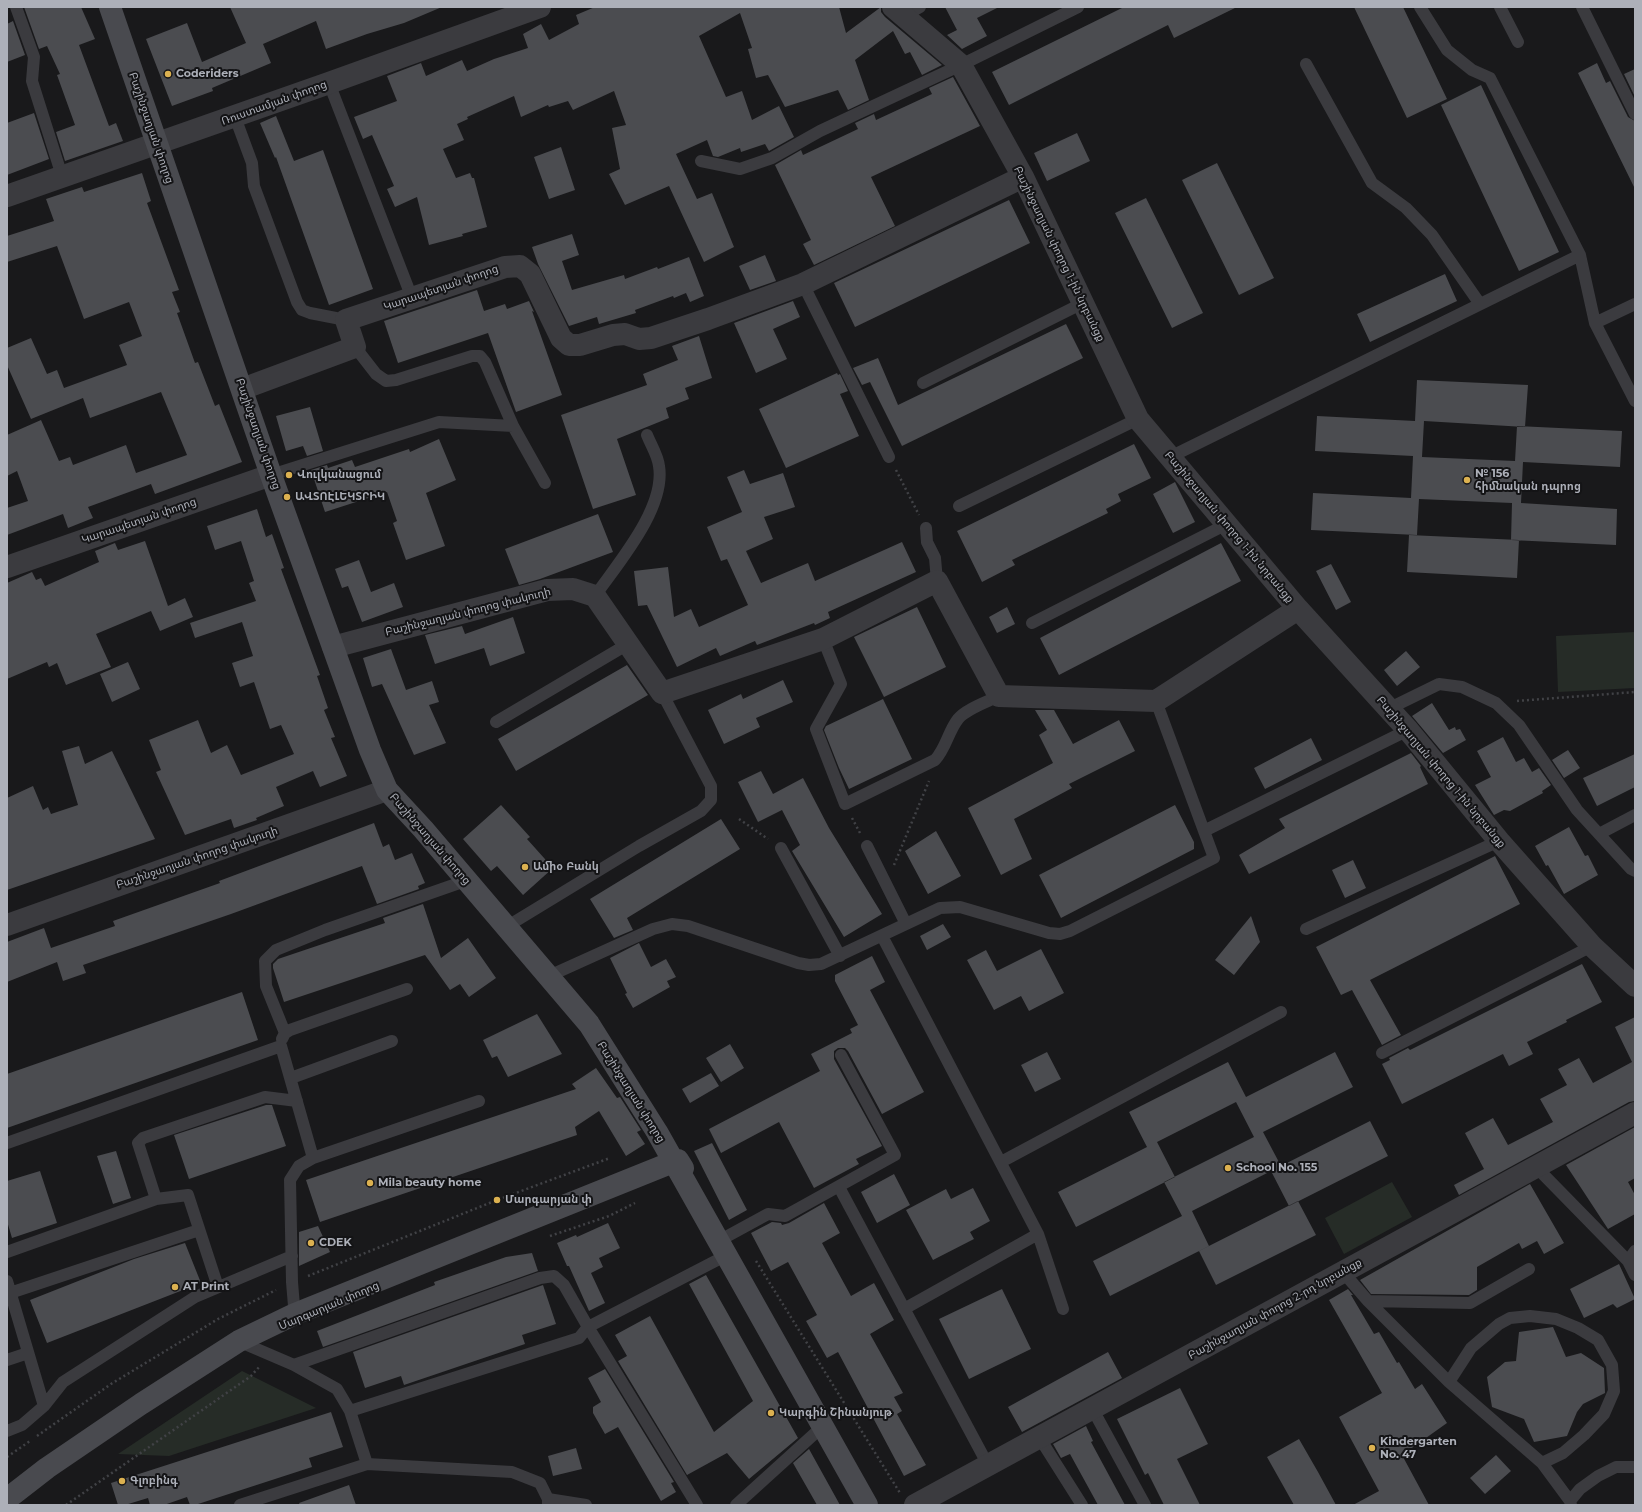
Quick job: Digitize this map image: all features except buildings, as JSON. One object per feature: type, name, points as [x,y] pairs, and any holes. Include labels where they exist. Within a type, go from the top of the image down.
[{"type":"main road","name":"Բաշինջաղյան փողոց","points":[[110,7],[271,476],[370,750],[388,790],[589,1024],[677,1163],[867,1505]]},
{"type":"main road","name":"Մարգարյան փողոց","points":[[7,1498],[47,1468],[141,1404],[239,1341],[677,1163]]},
{"type":"main road","name":"Բաշինջաղյան փողոց","points":[[725,1247],[882,1505]]},
{"type":"main road","name":"Մարգարյան փողոց","points":[[8,1505],[56,1468],[141,1409],[245,1344],[295,1317]]},
{"type":"street","name":"Ռուստամյան փողոց","points":[[7,196],[540,7]]},
{"type":"street","name":"Բաշինջաղյան փողոց 1-ին նրբանցք","points":[[906,10],[961,65],[1023,177],[1138,419],[1298,609],[1408,730],[1499,841],[1592,946],[1633,981]]},
{"type":"street","name":"Կարապետյան փողոց","points":[[346,320],[505,267],[520,266],[530,274],[561,338],[569,345],[580,345],[613,335],[625,334],[639,339],[651,338],[708,319],[800,284],[1023,177]]},
{"type":"street","points":[[242,389],[355,347],[346,320]]},
{"type":"street","name":"Կարապետյան փողոց","points":[[7,567],[271,476]]},
{"type":"street","points":[[595,596],[662,693],[823,639],[937,581],[999,696],[1156,701],[1298,609]]},
{"type":"street","name":"Բաշինջաղյան փողոց փակուղի","points":[[333,647],[547,590],[574,589],[595,596]]},
{"type":"street","name":"Բաշինջաղյան փողոց փակուղի","points":[[7,925],[388,790]]},
{"type":"street","name":"Բաշինջաղյան փողոց 2-րդ նրբանցք","points":[[915,1505],[1635,1112]]},
{"type":"lane","points":[[16,7],[34,57],[32,81],[62,176]]},
{"type":"lane","points":[[701,161],[740,169],[772,158],[820,131],[961,65],[1078,7]]},
{"type":"lane","points":[[1420,7],[1447,50],[1472,70],[1490,78],[1580,255],[1595,323],[1635,402]]},
{"type":"lane","points":[[1500,7],[1518,42]]},
{"type":"lane","points":[[1582,7],[1635,114]]},
{"type":"lane","points":[[1306,64],[1372,183],[1406,208],[1432,235],[1480,304]]},
{"type":"lane","points":[[329,83],[412,298]]},
{"type":"lane","points":[[235,116],[252,163],[254,186],[297,302],[302,310],[310,313],[346,320]]},
{"type":"lane","points":[[1170,456],[1580,255]]},
{"type":"lane","points":[[800,284],[889,457]]},
{"type":"lane","points":[[923,383],[1083,303]]},
{"type":"lane","points":[[1595,323],[1635,304]]},
{"type":"lane","points":[[355,347],[376,374],[386,381],[396,380],[472,356],[480,356],[485,362],[513,426],[545,483]]},
{"type":"lane","points":[[959,506],[1138,419]]},
{"type":"lane","points":[[271,476],[439,422],[513,426]]},
{"type":"lane","points":[[595,596],[640,532],[656,499],[660,486],[659,466],[647,435]]},
{"type":"lane","points":[[1032,623],[1227,524]]},
{"type":"lane","points":[[926,528],[927,542],[935,558],[937,581]]},
{"type":"lane","points":[[823,639],[841,684],[816,729],[845,804],[935,760],[940,755],[958,718],[999,696]]},
{"type":"lane","points":[[496,722],[628,644]]},
{"type":"lane","points":[[1388,709],[1439,684],[1462,687],[1496,703],[1519,725],[1577,810],[1631,869],[1635,871]]},
{"type":"lane","points":[[506,927],[639,846],[701,811],[711,800],[710,786],[662,693]]},
{"type":"lane","points":[[549,976],[653,929],[672,924],[688,926],[798,963],[810,965],[821,964],[840,956],[940,908],[960,907],[1049,933],[1060,934],[1070,931],[1214,858],[1156,701]]},
{"type":"lane","points":[[1204,831],[1408,730]]},
{"type":"lane","points":[[1599,834],[1635,815]]},
{"type":"lane","points":[[1306,929],[1499,841]]},
{"type":"lane","points":[[867,846],[906,924]]},
{"type":"lane","points":[[781,848],[840,956]]},
{"type":"lane","points":[[286,1033],[266,986],[265,961],[276,950],[325,930],[465,881]]},
{"type":"lane","points":[[882,936],[1038,1234],[1063,1309]]},
{"type":"lane","points":[[1382,1053],[1592,946]]},
{"type":"lane","points":[[314,1158],[281,1046],[283,1038],[290,1030],[407,989]]},
{"type":"lane","points":[[1001,1162],[1281,1012]]},
{"type":"lane","points":[[291,1078],[392,1041]]},
{"type":"lane","points":[[7,1142],[281,1046]]},
{"type":"lane","points":[[350,1411],[579,1338],[588,1326],[725,1247],[768,1214],[785,1216],[895,1155],[840,1055]]},
{"type":"lane","points":[[156,1199],[138,1143],[143,1138],[265,1097],[297,1101]]},
{"type":"lane","points":[[295,1317],[290,1180],[299,1166],[314,1158],[480,1101]]},
{"type":"lane","points":[[1536,1166],[1628,1261],[1635,1275]]},
{"type":"lane","points":[[839,1187],[988,1465]]},
{"type":"lane","points":[[7,1252],[156,1199],[188,1195],[218,1287]]},
{"type":"lane","points":[[44,1406],[9,1287],[199,1230]]},
{"type":"lane","points":[[904,1309],[1038,1234]]},
{"type":"lane","points":[[1628,1261],[1635,1251]]},
{"type":"lane","points":[[7,1431],[22,1426],[44,1406],[63,1382],[195,1296],[292,1256]]},
{"type":"lane","points":[[1368,1301],[1470,1303],[1529,1269]]},
{"type":"lane","points":[[1343,1272],[1368,1301],[1449,1382],[1542,1463],[1571,1503],[1580,1489],[1598,1476],[1616,1468],[1635,1467]]},
{"type":"lane","points":[[294,1365],[540,1278],[554,1276],[564,1285],[697,1505]]},
{"type":"lane","points":[[1449,1382],[1471,1348],[1499,1324],[1510,1318],[1530,1316],[1556,1319],[1578,1328],[1598,1340],[1612,1365],[1614,1391],[1604,1414],[1584,1435],[1563,1453],[1542,1463]]},
{"type":"lane","points":[[245,1344],[294,1365],[337,1389],[350,1411],[367,1464]]},
{"type":"lane","points":[[7,1360],[28,1353]]},
{"type":"lane","points":[[1092,1408],[1145,1505]]},
{"type":"lane","points":[[736,1505],[823,1426]]},
{"type":"lane","points":[[1040,1437],[1082,1505]]},
{"type":"lane","points":[[240,1505],[367,1464],[512,1472],[540,1483],[548,1502],[586,1505]]},
{"type":"path","points":[[889,457],[926,528]]},
{"type":"path","points":[[1496,703],[1635,692]]},
{"type":"path","points":[[897,858],[929,781]]},
{"type":"path","points":[[845,804],[867,846]]},
{"type":"path","points":[[739,819],[781,848]]},
{"type":"shaded area","points":[[1635,632],[1635,688],[1558,692],[1556,636]]},
{"type":"shaded area","points":[[1392,1182],[1412,1217],[1344,1254],[1325,1218]]},
{"type":"shaded area","points":[[242,1371],[316,1408],[169,1456],[118,1454]]},
{"type":"place","name":"Coderiders","points":[[168,74]]},
{"type":"place","name":"Վուլկանացում","points":[[289,475]]},
{"type":"place","name":"№ 156 հիմնական դպրոց","points":[[1467,480]]},
{"type":"place","name":"ԱՎՏՈԷԼԵԿՏՐԻԿ","points":[[287,497]]},
{"type":"place","name":"Ամիօ Բանկ","points":[[525,867]]},
{"type":"place","name":"School No. 155","points":[[1228,1168]]},
{"type":"place","name":"Mila beauty home","points":[[370,1183]]},
{"type":"place","name":"Մարգարյան փ","points":[[497,1200]]},
{"type":"place","name":"CDEK","points":[[311,1243]]},
{"type":"place","name":"AT Print","points":[[175,1287]]},
{"type":"place","name":"Կարգին Շինանյութ","points":[[771,1413]]},
{"type":"place","name":"Kindergarten No. 47","points":[[1372,1448]]},
{"type":"place","name":"Գլոբինգ","points":[[122,1481]]}]
